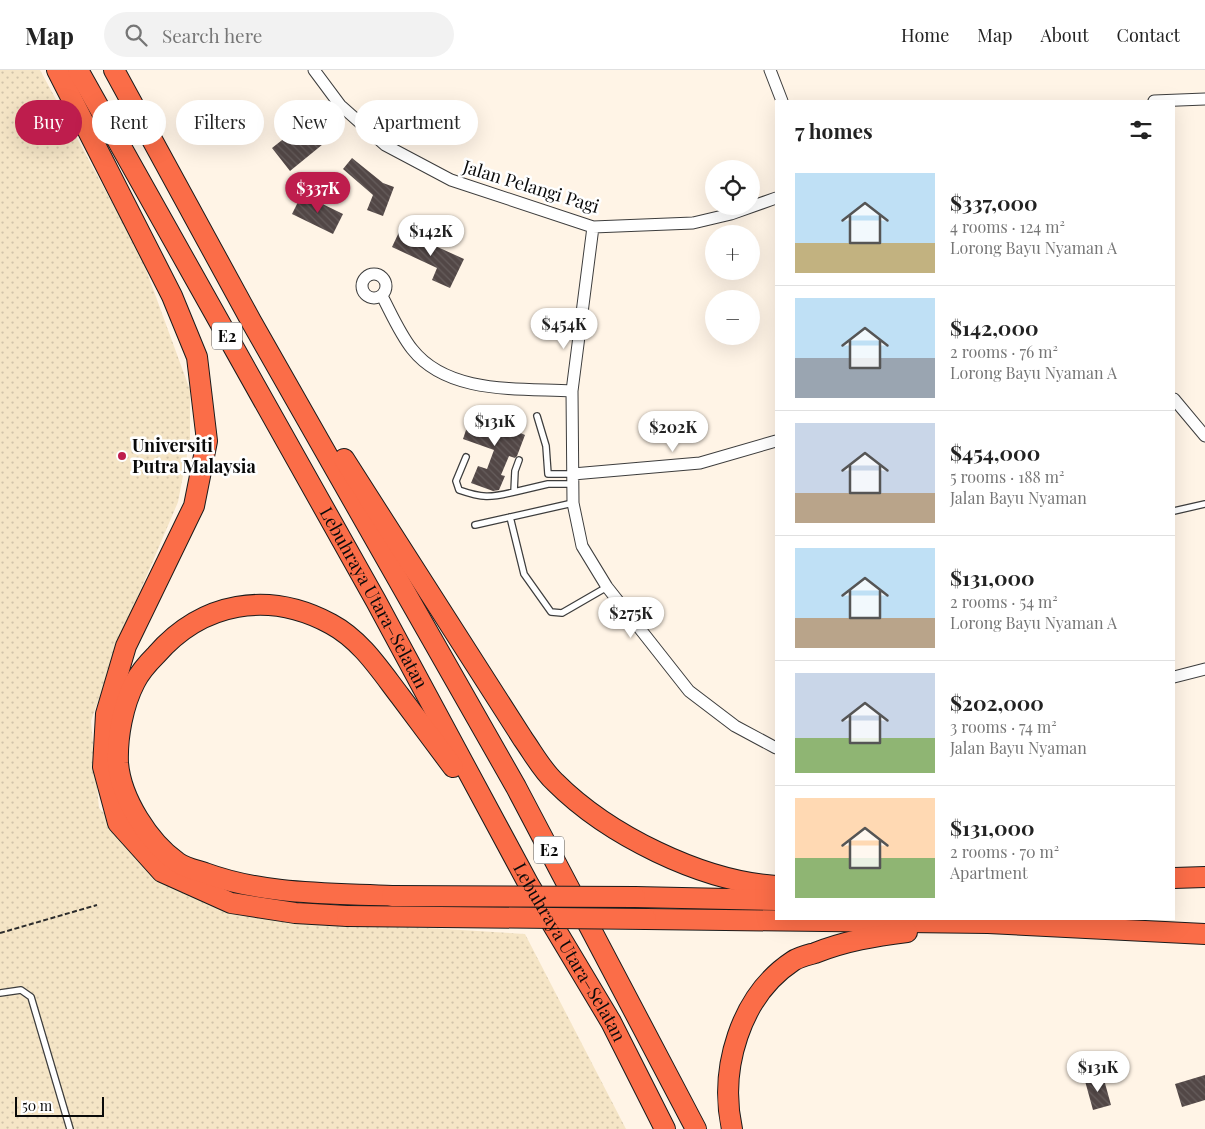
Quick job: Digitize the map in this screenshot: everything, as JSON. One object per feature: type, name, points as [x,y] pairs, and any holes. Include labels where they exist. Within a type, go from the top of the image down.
[{"type":"highway","points":[[57,70],[172,296],[197,357],[208,441],[194,506],[126,646],[106,714],[103,767],[118,824],[162,872],[231,903],[295,913],[347,916],[775,920]]},
{"type":"highway","name":"Lebuhraya Utara–Selatan","points":[[78,70],[371,593],[529,885],[611,1022],[666,1129]]},
{"type":"highway","name":"Lebuhraya Utara–Selatan","points":[[114,70],[251,321],[516,787],[696,1129]]},
{"type":"highway","points":[[251,321],[362,486],[523,738],[554,781],[588,810],[665,856],[711,874],[775,886]]},
{"type":"highway","points":[[482,800],[458,774],[369,655],[331,624],[290,609],[262,605],[236,606],[208,614],[167,642],[135,680],[124,707],[118,764],[136,816],[147,832],[178,863],[223,880],[280,891],[392,896],[635,897],[775,900]]},
{"type":"highway","points":[[1175,878],[1205,877]]},
{"type":"highway","points":[[783,920],[988,923],[1205,934]]},
{"type":"highway","points":[[732,1129],[728,1080],[742,1024],[761,990],[794,960],[844,942],[988,923]]},
{"type":"street","name":"Jalan Pelangi Pagi","points":[[314,70],[340,105],[385,145],[451,180],[593,227],[693,223],[731,214],[775,198]]},
{"type":"street","points":[[770,70],[782,100]]},
{"type":"street","points":[[1175,100],[1205,99]]},
{"type":"street","points":[[593,227],[572,391],[573,503],[582,546],[607,587],[689,691],[735,726],[775,747]]},
{"type":"street","points":[[382,296],[411,349],[426,364],[446,377],[485,386],[572,391]]},
{"type":"street","points":[[1175,400],[1205,436]]},
{"type":"street","points":[[572,479],[700,463],[775,441]]},
{"type":"street","points":[[1175,677],[1205,669]]},
{"type":"lane","points":[[537,416],[546,446],[548,484]]},
{"type":"lane","points":[[466,457],[456,481],[456,487],[459,490],[481,498],[496,497],[572,479]]},
{"type":"lane","points":[[514,492],[515,471],[518,460]]},
{"type":"lane","points":[[548,474],[572,479]]},
{"type":"lane","points":[[475,525],[573,503]]},
{"type":"lane","points":[[1175,511],[1205,504]]},
{"type":"lane","points":[[510,517],[524,574],[551,612],[562,614],[607,587]]},
{"type":"lane","points":[[0,993],[21,990],[31,997],[70,1129]]},
{"type":"path","points":[[0,933],[98,906]]},
{"type":"shaded area","name":"Universiti Putra Malaysia","points":[[0,70],[40,70],[56,100],[15,100],[15,145],[81,145],[141,256],[190,390],[190,439],[178,502],[121,636],[91,721],[99,808],[168,880],[331,922],[525,934],[626,1129],[0,1129]]},
{"type":"building","points":[[276,145],[322,145],[290,171],[272,148]]},
{"type":"building","points":[[352,158],[383,183],[394,187],[383,216],[367,210],[373,195],[343,169]]},
{"type":"building","points":[[302,194],[343,214],[333,234],[292,214]]},
{"type":"building","points":[[400,230],[464,259],[450,288],[432,280],[437,268],[392,247]]},
{"type":"building","points":[[508,412],[523,417],[518,432],[525,435],[517,456],[515,458],[509,456],[501,475],[505,476],[499,490],[493,491],[471,483],[478,466],[487,469],[494,450],[463,439],[471,415],[502,427]]},
{"type":"building","points":[[1205,1075],[1205,1100],[1182,1107],[1175,1084]]},
{"type":"building","points":[[1103,1076],[1111,1105],[1093,1110],[1085,1081]]},
{"type":"place","name":"Universiti Putra Malaysia","points":[[122,456]]}]
